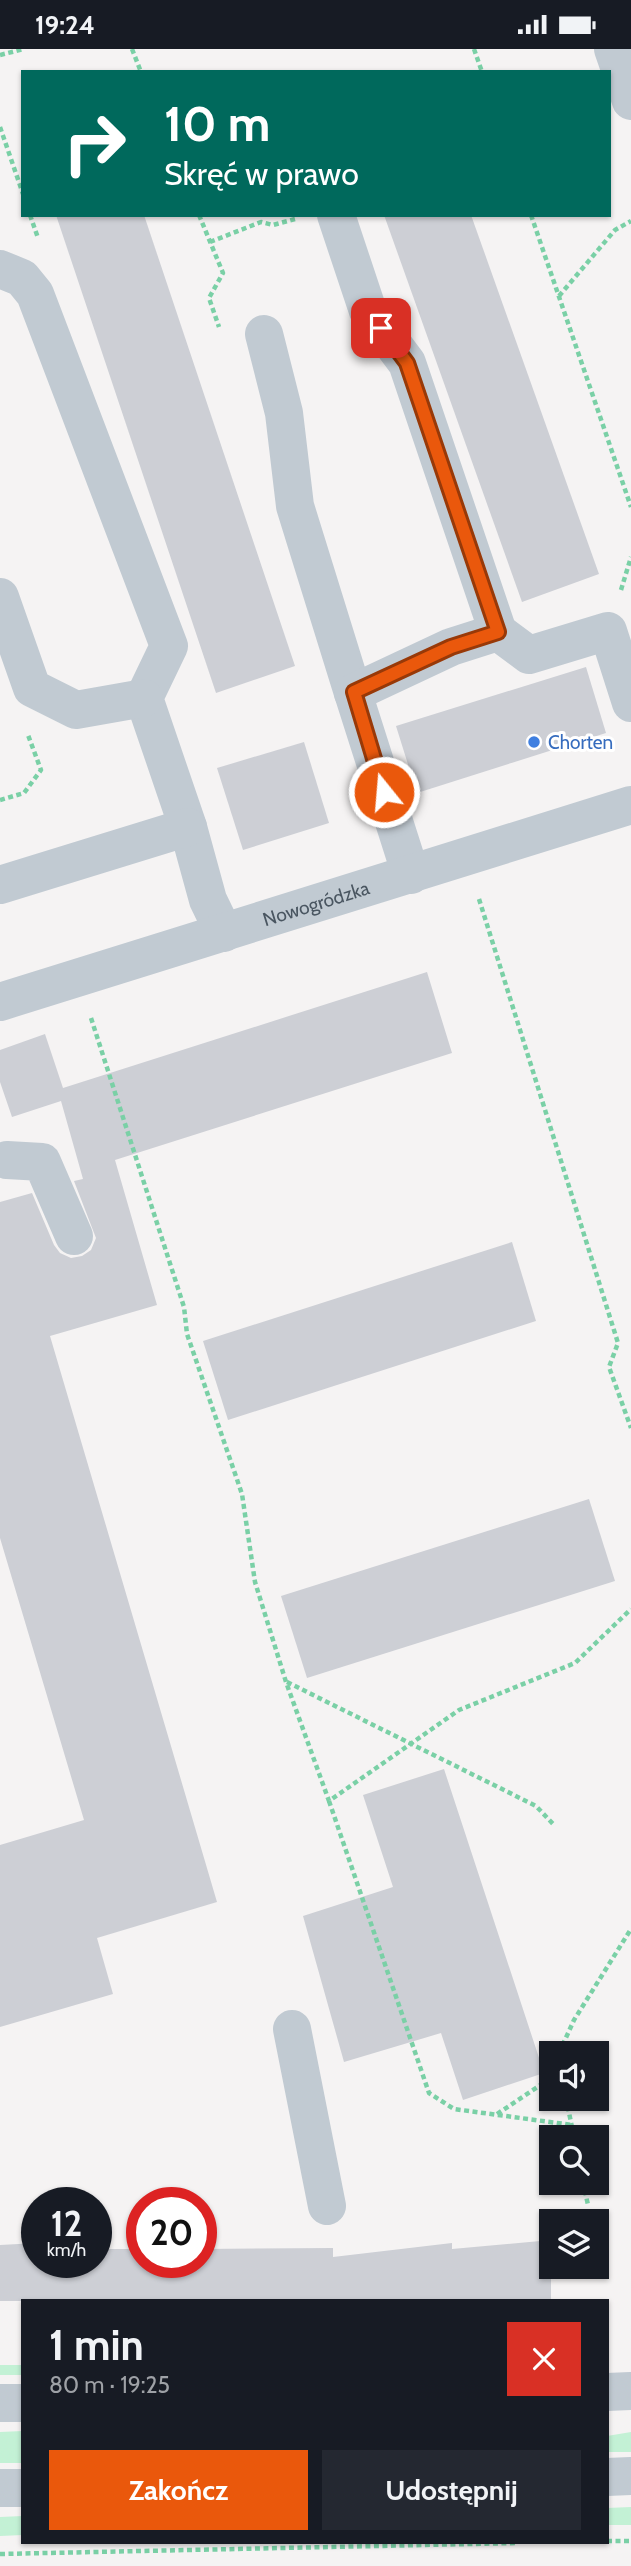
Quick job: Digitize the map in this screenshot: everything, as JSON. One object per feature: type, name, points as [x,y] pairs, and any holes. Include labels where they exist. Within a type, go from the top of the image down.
[{"type":"street","points":[[613,49],[631,101]]},
{"type":"street","points":[[337,217],[368,311],[407,363],[498,632],[529,655],[608,631],[631,703]]},
{"type":"street","points":[[0,269],[22,278],[36,294],[169,646],[144,698],[188,827],[208,900],[223,933]]},
{"type":"street","points":[[264,334],[284,413],[295,506],[411,875]]},
{"type":"street","points":[[0,597],[32,688],[76,710],[144,698]]},
{"type":"street","points":[[354,692],[451,647],[498,632]]},
{"type":"street","name":"Nowogródzka","points":[[0,1002],[631,805]]},
{"type":"street","points":[[0,885],[188,827]]},
{"type":"street","points":[[2,1154],[43,1162],[74,1236]]},
{"type":"street","points":[[292,2029],[327,2206]]},
{"type":"street","points":[[609,2392],[631,2391]]},
{"type":"street","points":[[0,2403],[21,2403]]},
{"type":"street","points":[[609,2476],[631,2476]]},
{"type":"street","points":[[0,2488],[21,2488]]},
{"type":"path","points":[[0,55],[24,49]]},
{"type":"path","points":[[132,49],[140,70]]},
{"type":"path","points":[[474,49],[481,70]]},
{"type":"path","points":[[0,127],[21,188]]},
{"type":"path","points":[[210,242],[261,222],[273,225],[299,217]]},
{"type":"path","points":[[532,217],[631,507]]},
{"type":"path","points":[[559,296],[615,230],[631,221]]},
{"type":"path","points":[[0,800],[24,793],[41,770],[20,712],[32,688]]},
{"type":"path","points":[[478,895],[618,1343],[609,1367],[631,1428]]},
{"type":"path","points":[[78,1021],[103,1013]]},
{"type":"path","points":[[91,1017],[184,1307],[187,1334],[242,1494],[255,1582],[286,1682],[429,2093],[454,2109],[572,2125],[569,2111]]},
{"type":"path","points":[[329,1801],[459,1710],[575,1663],[631,1609]]},
{"type":"path","points":[[286,1682],[536,1806],[554,1825]]},
{"type":"path","points":[[564,2041],[574,2020],[631,1929]]},
{"type":"path","points":[[497,2115],[539,2086]]},
{"type":"path","points":[[586,2195],[588,2205]]},
{"type":"path","points":[[609,2541],[631,2541]]},
{"type":"path","points":[[0,2554],[471,2544]]},
{"type":"green space","points":[[0,2365],[21,2365],[21,2375],[0,2375]]},
{"type":"green space","points":[[21,2431],[21,2463],[0,2463],[0,2432]]},
{"type":"green space","points":[[631,2432],[631,2452],[609,2452],[609,2436]]},
{"type":"green space","points":[[631,2507],[631,2525],[609,2525],[609,2508]]},
{"type":"green space","points":[[21,2516],[21,2535],[0,2536],[0,2517]]},
{"type":"building","points":[[57,217],[145,217],[295,666],[216,693]]},
{"type":"building","points":[[385,217],[472,217],[599,574],[522,602]]},
{"type":"building","points":[[586,667],[606,733],[417,793],[396,726]]},
{"type":"building","points":[[304,742],[329,823],[243,850],[217,768]]},
{"type":"building","points":[[427,972],[452,1053],[115,1160],[157,1305],[50,1336],[217,1902],[97,1938],[113,1994],[0,2027],[0,1845],[84,1820],[0,1538],[0,1202],[32,1193],[54,1245],[60,1253],[71,1258],[82,1256],[91,1250],[96,1238],[74,1181],[83,1179],[61,1101],[12,1117],[0,1082],[0,1050],[45,1034],[63,1088]]},
{"type":"building","points":[[512,1242],[536,1321],[228,1420],[203,1341]]},
{"type":"building","points":[[589,1499],[615,1581],[307,1678],[281,1596]]},
{"type":"building","points":[[444,1769],[539,2058],[539,2075],[463,2100],[441,2033],[344,2062],[303,1916],[393,1887],[363,1795]]},
{"type":"building","points":[[539,2241],[539,2279],[551,2279],[551,2299],[0,2301],[0,2245],[21,2244],[21,2278],[112,2278],[112,2249],[126,2249],[126,2278],[217,2278],[217,2249],[333,2248],[333,2257],[452,2243],[452,2249]]},
{"type":"place","name":"Chorten","points":[[534,742]]},
{"type":"route","points":[[381,328],[407,363],[498,632],[451,647],[354,692],[384,792]]}]
